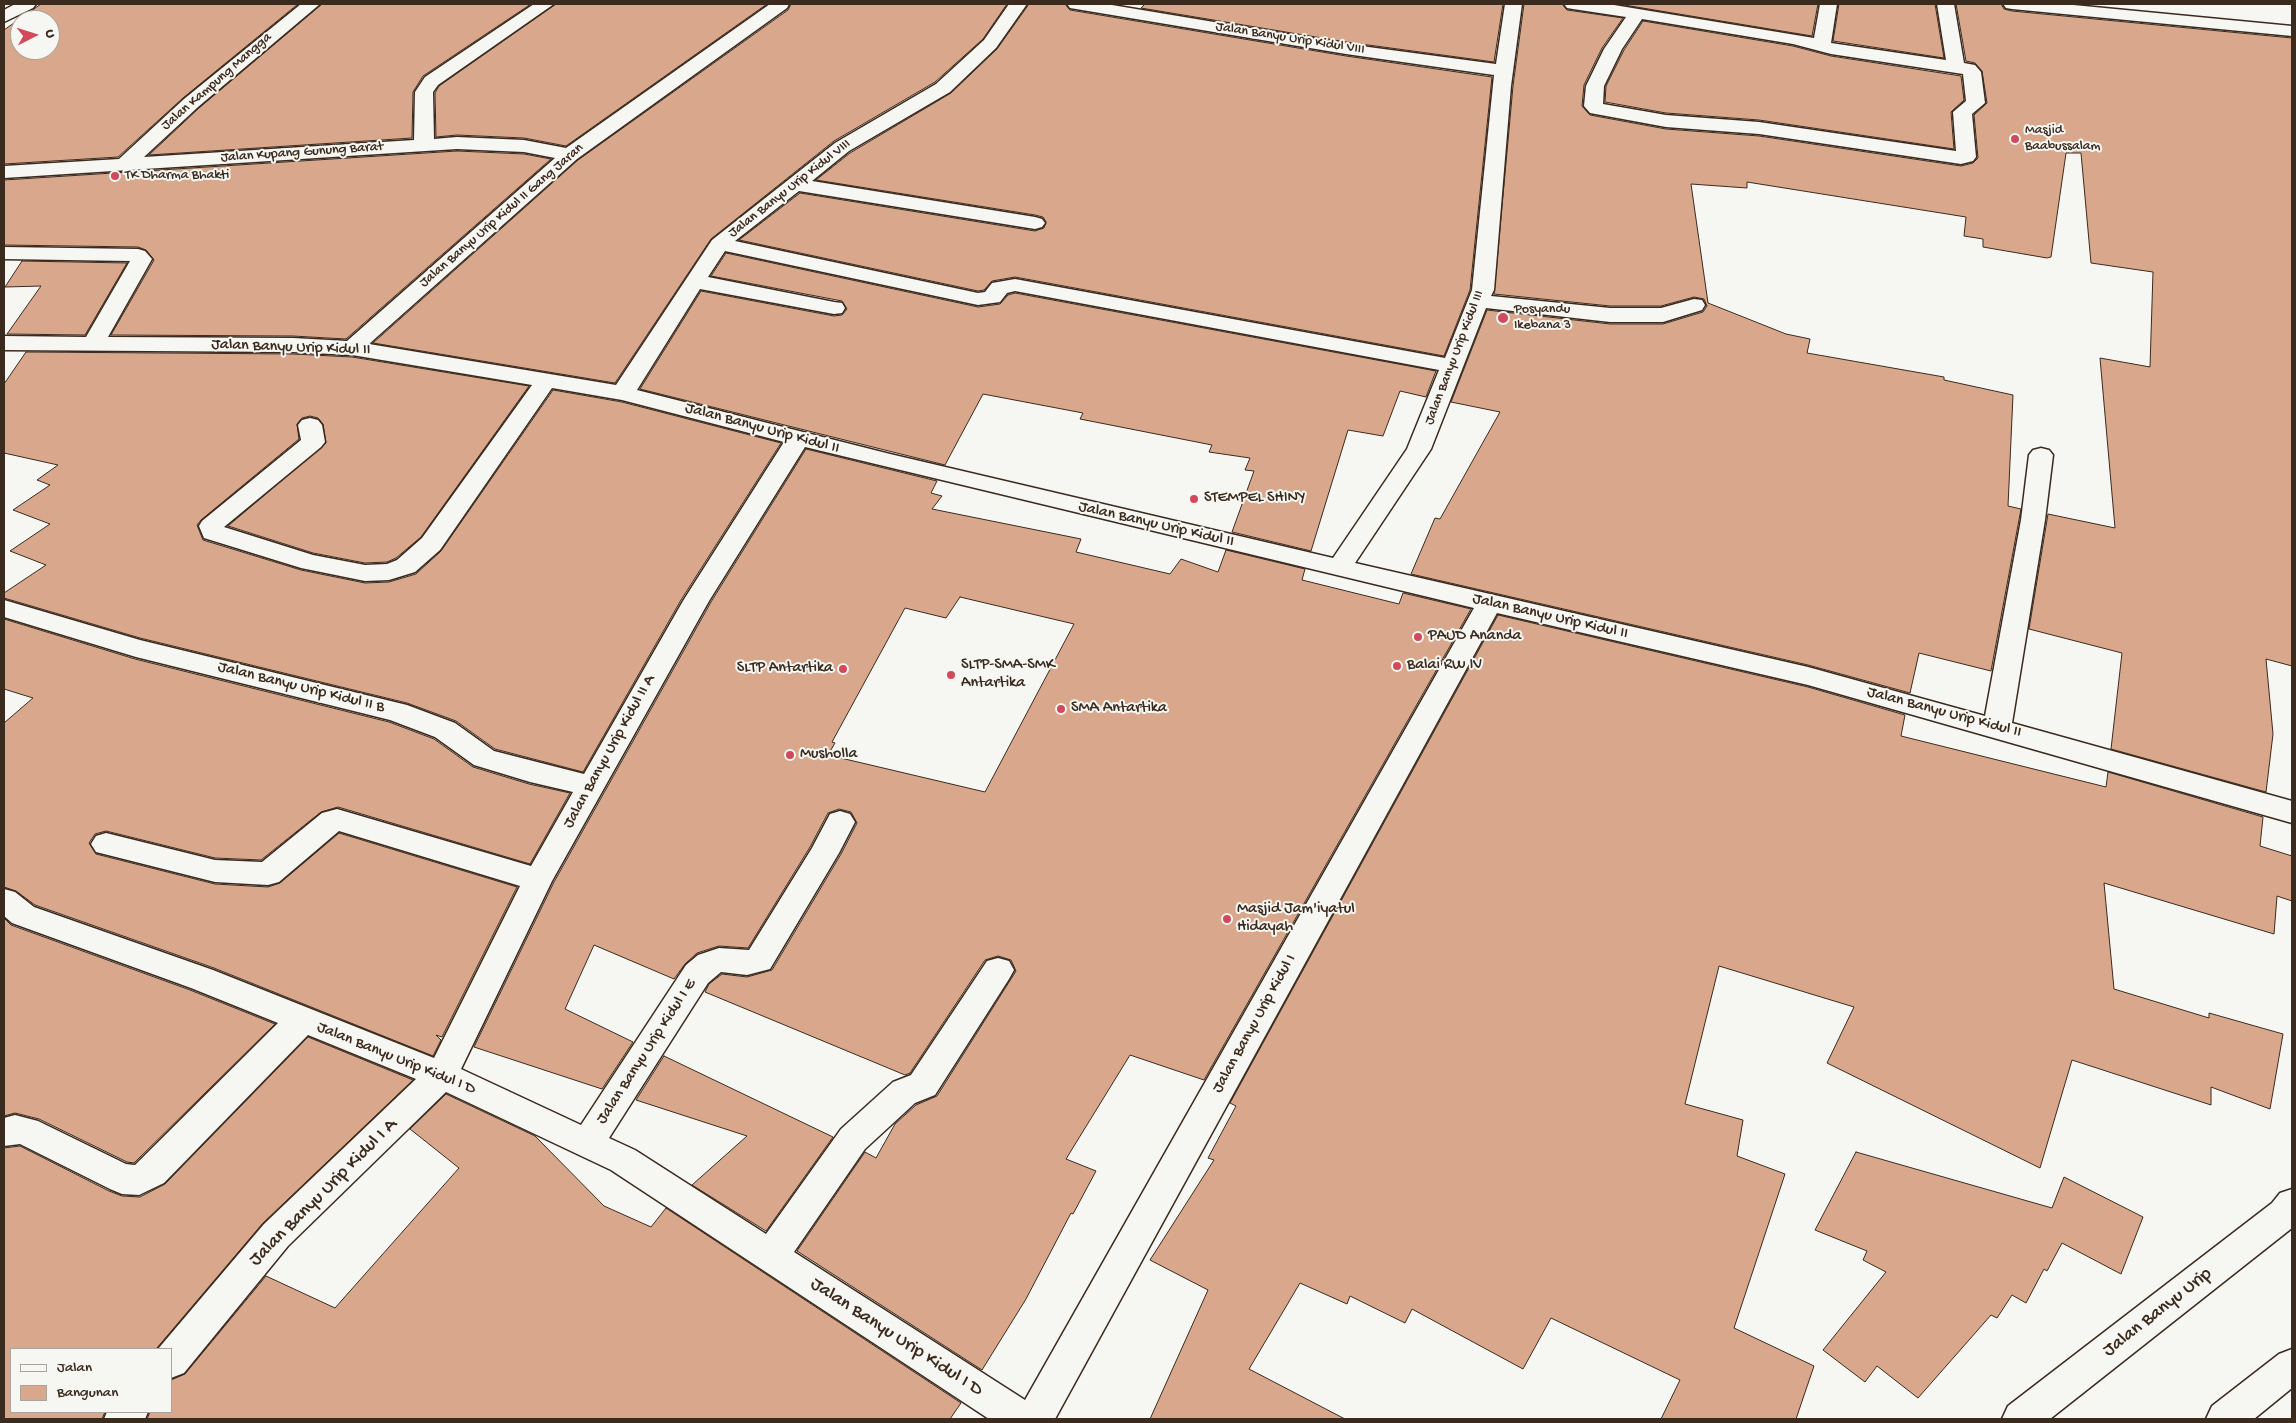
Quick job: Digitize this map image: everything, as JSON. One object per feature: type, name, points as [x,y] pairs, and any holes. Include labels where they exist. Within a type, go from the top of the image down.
[{"type":"street","points":[[4,17],[27,4]]},
{"type":"street","name":"Jalan Kampung Mangga","points":[[125,164],[191,103],[311,4]]},
{"type":"street","points":[[424,145],[424,92],[431,81],[545,4]]},
{"type":"street","name":"Jalan Banyu Urip Kidul II Gang Jaran","points":[[352,348],[570,155],[781,4]]},
{"type":"street","name":"Jalan Banyu Urip Kidul VIII","points":[[623,393],[719,244],[842,147],[943,88],[990,44],[1018,4]]},
{"type":"street","name":"Jalan Banyu Urip Kidul VIII","points":[[1076,4],[1136,8],[1346,49],[1505,71]]},
{"type":"street","name":"Jalan Banyu Urip Kidul III","points":[[1339,568],[1419,449],[1483,290],[1505,71],[1514,4]]},
{"type":"street","points":[[1573,4],[1637,14],[1822,45],[1831,49],[1969,69],[1972,72],[1976,103],[1962,112],[1966,157],[1759,128],[1666,122],[1596,110],[1593,106],[1595,86],[1613,48],[1637,14]]},
{"type":"street","points":[[1822,45],[1829,4]]},
{"type":"street","points":[[1946,4],[1956,67]]},
{"type":"street","points":[[2012,4],[2292,31]]},
{"type":"street","name":"Jalan Kupang Gunung Barat","points":[[4,172],[457,143],[524,146],[570,155]]},
{"type":"street","points":[[795,184],[1036,223]]},
{"type":"street","points":[[719,244],[978,299],[992,297],[1000,288],[1015,285],[1453,366]]},
{"type":"street","points":[[4,253],[138,255],[142,259],[92,345]]},
{"type":"street","points":[[694,281],[834,308]]},
{"type":"street","points":[[1479,301],[1610,315],[1662,315],[1694,305]]},
{"type":"street","name":"Jalan Banyu Urip Kidul II","points":[[4,343],[294,345],[352,348],[623,393],[798,439],[1339,568],[1808,676],[2292,812]]},
{"type":"street","points":[[310,424],[313,442],[217,520],[211,526],[213,532],[310,562],[365,573],[389,572],[406,566],[431,544],[547,379]]},
{"type":"street","name":"Jalan Banyu Urip Kidul II A","points":[[442,1075],[538,880],[696,601],[798,439]]},
{"type":"street","points":[[1997,728],[2031,529],[2040,455]]},
{"type":"street","name":"Jalan Banyu Urip Kidul I","points":[[1035,1419],[1490,603]]},
{"type":"street","name":"Jalan Banyu Urip Kidul II B","points":[[4,608],[136,648],[397,712],[445,730],[484,758],[530,772],[591,786]]},
{"type":"street","points":[[106,844],[215,871],[268,874],[332,821],[337,820],[538,880]]},
{"type":"street","name":"Jalan Banyu Urip Kidul I E","points":[[587,1144],[697,974],[709,964],[718,960],[747,963],[759,960],[824,853],[840,822]]},
{"type":"street","name":"Jalan Banyu Urip Kidul I D","points":[[4,900],[23,915],[202,979],[442,1075],[623,1160],[1021,1419]]},
{"type":"street","points":[[771,1256],[853,1139],[905,1092],[920,1088],[923,1085],[998,970]]},
{"type":"street","points":[[4,1132],[26,1131],[122,1179],[139,1180],[152,1173],[302,1020]]},
{"type":"street","name":"Jalan Banyu Urip Kidul I A","points":[[172,1360],[276,1235],[442,1075]]},
{"type":"street","name":"Jalan Banyu Urip","points":[[2021,1419],[2284,1214],[2292,1204]]},
{"type":"street","points":[[2225,1419],[2292,1366]]},
{"type":"building","points":[[41,4],[298,4],[183,98],[118,157],[4,164],[4,30],[10,26],[10,60],[60,60],[60,10],[32,10]]},
{"type":"building","points":[[322,4],[531,4],[423,76],[413,92],[412,138],[149,155],[199,108]]},
{"type":"building","points":[[556,4],[767,4],[566,146],[524,138],[457,135],[436,137],[435,93],[439,86]]},
{"type":"building","points":[[791,4],[1007,4],[983,39],[935,82],[834,141],[711,239],[615,383],[373,343],[578,160],[788,10]]},
{"type":"building","points":[[1029,4],[1065,4],[1070,10],[1346,56],[1492,77],[1470,290],[1444,356],[1015,277],[992,281],[984,290],[978,291],[739,240],[800,193],[1035,231],[1044,228],[1046,222],[1043,217],[1035,215],[816,180],[850,153],[951,93],[997,49]]},
{"type":"building","points":[[1145,4],[1503,4],[1494,62],[1346,42],[1141,8]]},
{"type":"building","points":[[1524,4],[1562,4],[1567,10],[1623,18],[1602,48],[1584,85],[1582,106],[1590,115],[1666,129],[1759,136],[1961,166],[1973,163],[1978,158],[1974,115],[1987,103],[1982,71],[1975,63],[1966,61],[1956,4],[2001,4],[2004,9],[2012,11],[2292,38],[2292,666],[2266,659],[2273,734],[2266,792],[2111,749],[2122,653],[2029,629],[2048,514],[2115,528],[2100,358],[2150,367],[2153,272],[2091,263],[2081,153],[2066,153],[2051,257],[2047,258],[1983,247],[1983,239],[1964,236],[1966,217],[1747,182],[1747,188],[1691,184],[1708,303],[1786,334],[1810,339],[1807,353],[1944,377],[1944,380],[2013,395],[2008,506],[2021,509],[1991,671],[1919,653],[1910,693],[1808,665],[1411,574],[1435,518],[1440,519],[1500,412],[1451,402],[1487,310],[1610,324],[1663,324],[1703,312],[1707,306],[1704,299],[1694,297],[1661,306],[1610,306],[1494,294],[1513,86]]},
{"type":"building","points":[[1618,4],[1818,4],[1812,36]]},
{"type":"building","points":[[1839,4],[1935,4],[1944,58],[1833,41]]},
{"type":"building","points":[[1643,21],[1793,46],[1831,56],[1961,76],[1964,100],[1951,112],[1954,149],[1759,120],[1666,113],[1605,102],[1606,86],[1624,50]]},
{"type":"building","points":[[457,151],[524,154],[551,159],[346,339],[293,336],[111,335],[154,260],[146,250],[138,247],[4,245],[4,180]]},
{"type":"building","points":[[726,253],[978,307],[1000,304],[1008,295],[1015,293],[1436,371],[1426,397],[1400,391],[1383,436],[1348,430],[1311,551],[1232,532],[1254,471],[1245,470],[1250,458],[1209,452],[1212,445],[1080,419],[1083,413],[983,394],[945,465],[640,389],[701,291],[834,316],[842,315],[847,309],[842,301],[711,276]]},
{"type":"building","points":[[22,261],[127,263],[85,335],[7,334],[41,286],[5,287]]},
{"type":"building","points":[[26,352],[293,354],[352,357],[529,386],[421,537],[396,558],[387,562],[365,563],[313,553],[228,526],[326,443],[323,424],[318,418],[310,416],[302,418],[297,424],[299,439],[197,525],[203,540],[301,570],[365,583],[389,582],[416,574],[441,551],[553,390],[622,402],[781,443],[681,600],[583,772],[495,749],[456,721],[407,703],[140,638],[4,598],[4,593],[46,565],[10,551],[50,524],[13,510],[50,485],[37,480],[58,465],[4,453],[4,384]]},
{"type":"building","points":[[806,449],[937,481],[931,493],[942,496],[932,509],[1081,539],[1076,552],[1170,574],[1181,559],[1218,572],[1226,550],[1305,569],[1302,580],[1399,604],[1403,593],[1471,609],[1204,1080],[1130,1055],[1066,1159],[1096,1171],[1073,1214],[1071,1213],[1026,1299],[982,1370],[797,1251],[865,1152],[876,1158],[895,1124],[916,1105],[937,1096],[1016,971],[1011,960],[998,956],[985,960],[910,1073],[905,1075],[705,992],[709,984],[722,974],[747,977],[772,970],[841,854],[857,823],[851,812],[839,809],[828,813],[810,847],[748,948],[719,946],[697,953],[685,964],[674,979],[594,945],[565,1009],[633,1042],[602,1089],[474,1047],[554,882],[711,602]],"holes":[[[960,597],[1074,624],[985,792],[828,755],[835,743],[832,742],[905,608],[946,618]]]},
{"type":"building","points":[[1498,615],[1808,687],[1905,715],[1901,736],[2106,787],[2108,772],[2263,817],[2260,846],[2292,856],[2292,901],[2277,896],[2274,934],[2104,883],[2114,989],[2209,1018],[2209,1013],[2283,1034],[2270,1109],[2211,1087],[2211,1105],[2072,1060],[2040,1168],[1827,1063],[1854,1007],[1719,966],[1685,1104],[1743,1120],[1737,1156],[1785,1174],[1734,1328],[1814,1366],[1796,1419],[1661,1419],[1680,1380],[1551,1318],[1523,1369],[1412,1309],[1405,1323],[1350,1296],[1347,1304],[1300,1283],[1249,1369],[1345,1419],[1150,1419],[1208,1290],[1150,1260],[1214,1160],[1208,1158],[1236,1106],[1230,1103]]},
{"type":"building","points":[[4,619],[135,659],[389,722],[434,739],[473,767],[529,784],[570,793],[530,864],[338,807],[321,812],[261,860],[215,858],[106,831],[95,834],[89,843],[96,854],[215,884],[268,887],[280,883],[339,833],[517,887],[442,1037],[436,1035],[441,1040],[433,1056],[214,968],[35,905],[16,891],[4,887],[4,723],[33,698],[4,689]]},
{"type":"building","points":[[4,918],[11,925],[190,990],[275,1024],[134,1163],[127,1162],[39,1119],[15,1113],[4,1116]]},
{"type":"building","points":[[308,1037],[413,1080],[263,1223],[157,1348],[10,1348],[10,1413],[105,1413],[102,1419],[4,1419],[4,1148],[20,1146],[122,1196],[140,1197],[165,1184]]},
{"type":"building","points":[[664,1056],[833,1137],[766,1231],[692,1185],[747,1136],[636,1100]]},
{"type":"building","points":[[446,1094],[535,1136],[604,1206],[651,1227],[666,1208],[961,1403],[950,1419],[147,1419],[150,1413],[172,1413],[172,1380],[185,1374],[266,1276],[335,1308],[459,1168],[410,1129]]},
{"type":"building","points":[[1856,1152],[2052,1208],[2064,1177],[2143,1217],[2121,1274],[2062,1243],[2047,1271],[2044,1269],[2026,1303],[2012,1295],[1997,1318],[1991,1315],[1918,1398],[1877,1366],[1865,1382],[1823,1350],[1886,1272],[1863,1260],[1867,1251],[1815,1230]]},
{"type":"place","name":"Masjid Baabussalam","points":[[2015,139]]},
{"type":"place","name":"TK Dharma Bhakti","points":[[115,176]]},
{"type":"place","name":"Posyandu Ikebana 3","points":[[1503,318]]},
{"type":"place","name":"STEMPEL SHINY","points":[[1194,499]]},
{"type":"place","name":"PAUD Ananda","points":[[1418,637]]},
{"type":"place","name":"Balai RW IV","points":[[1397,666]]},
{"type":"place","name":"SLTP Antartika","points":[[843,669]]},
{"type":"place","name":"SLTP-SMA-SMK Antartika","points":[[951,675]]},
{"type":"place","name":"SMA Antartika","points":[[1061,709]]},
{"type":"place","name":"Musholla","points":[[790,755]]},
{"type":"place","name":"Masjid Jam'iyatul Hidayah","points":[[1227,919]]}]
